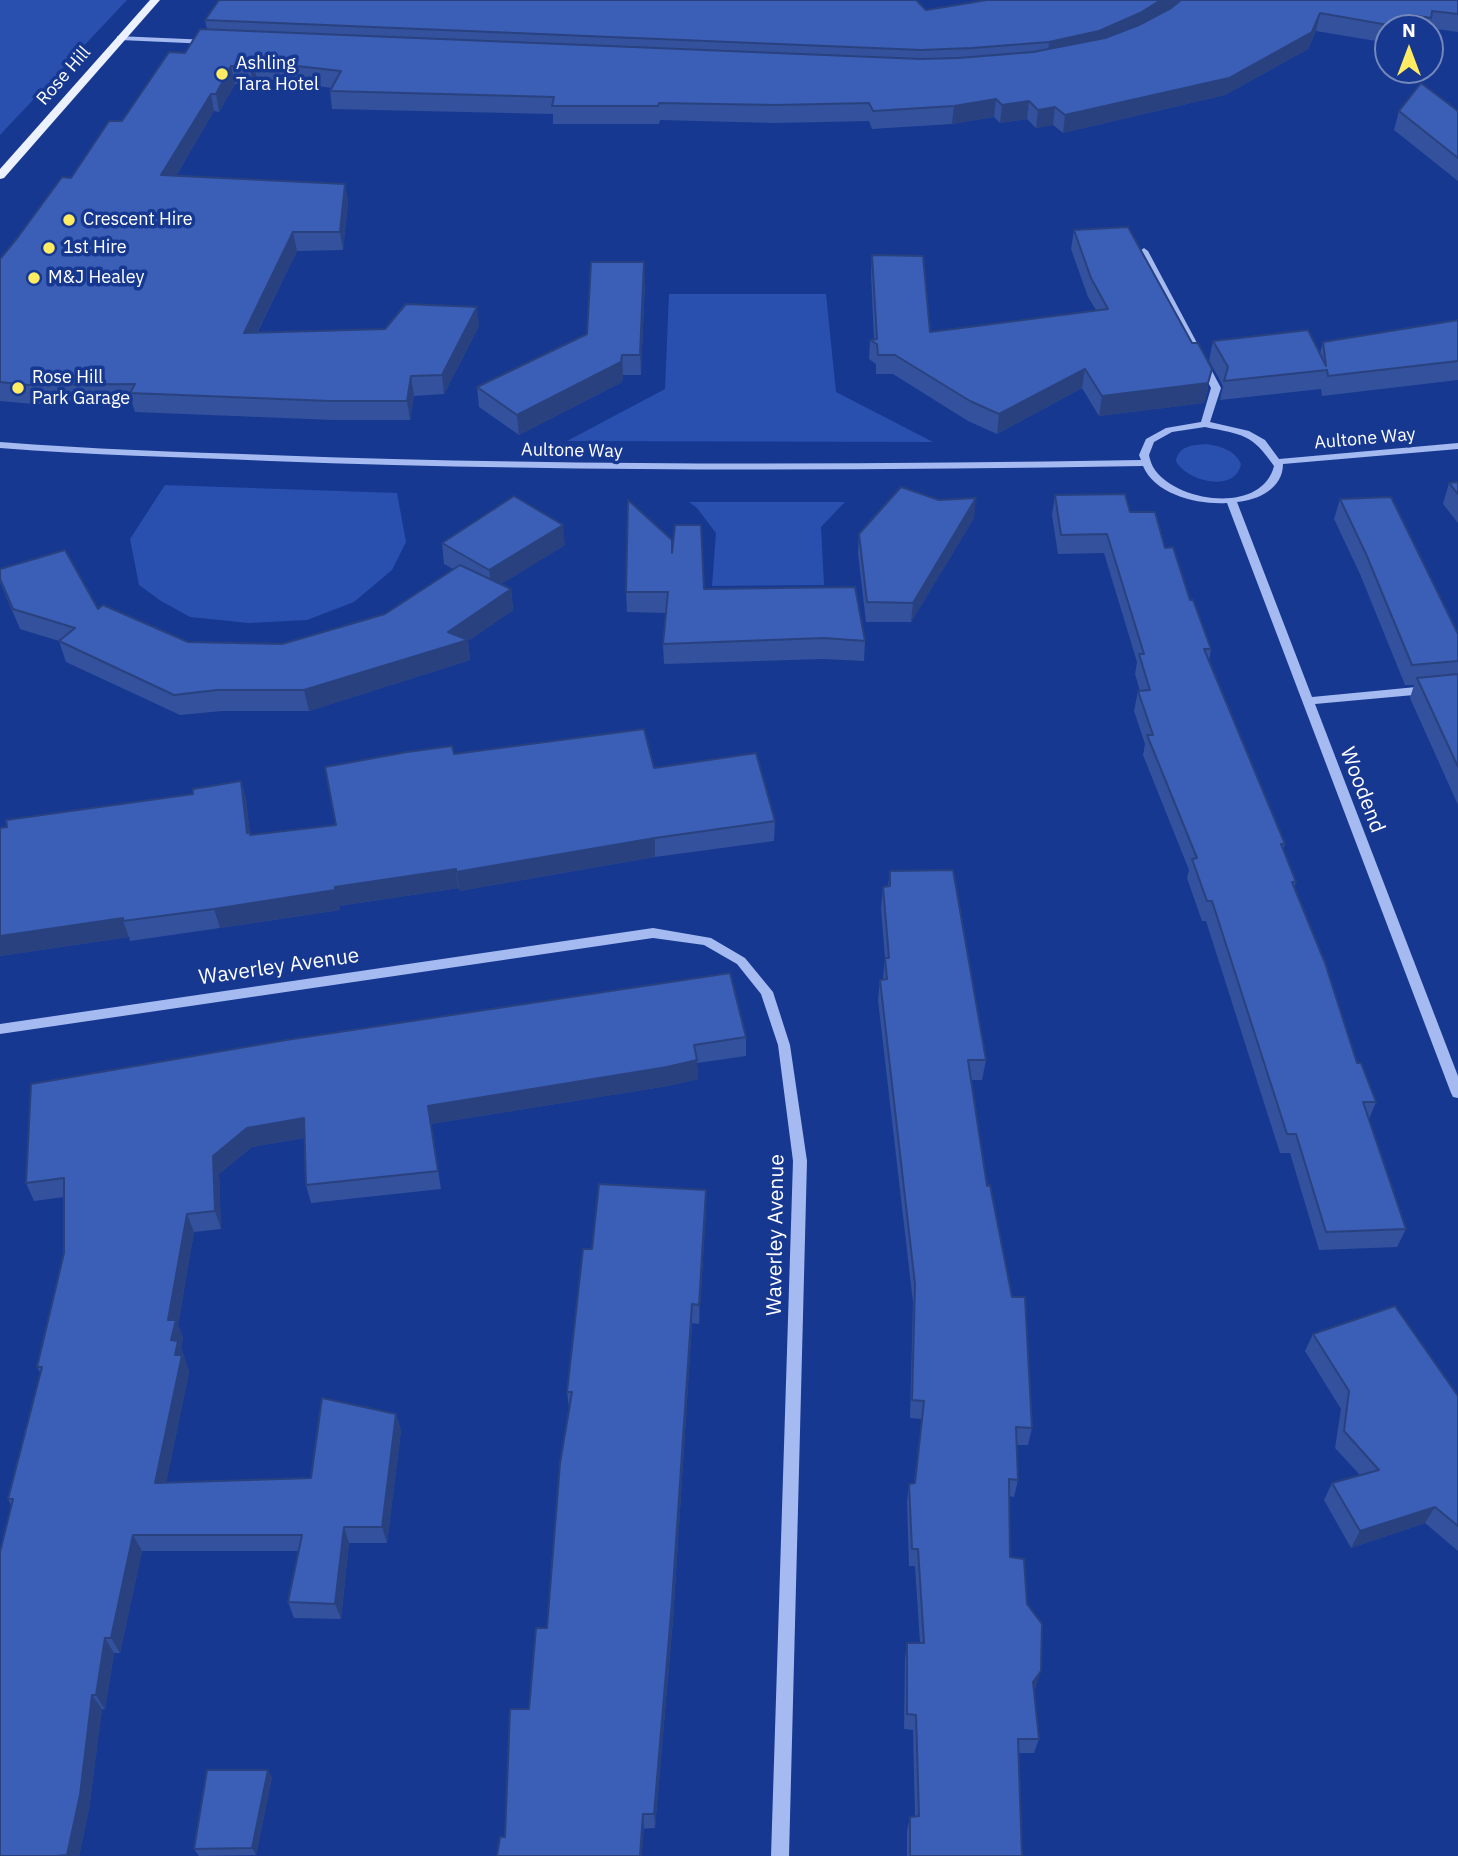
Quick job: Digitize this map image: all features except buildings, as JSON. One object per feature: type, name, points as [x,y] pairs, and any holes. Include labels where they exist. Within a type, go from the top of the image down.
[{"type":"main road","name":"Rose Hill","points":[[0,176],[155,0]]},
{"type":"street","points":[[120,38],[216,42]]},
{"type":"street","points":[[1144,251],[1216,388],[1205,424]]},
{"type":"street","points":[[1205,424],[1246,433],[1262,442],[1279,467],[1276,479],[1267,490],[1232,502],[1208,501],[1176,492],[1152,476],[1144,463],[1143,451],[1151,439],[1165,430],[1184,425],[1205,424]]},
{"type":"street","name":"Aultone Way","points":[[0,445],[412,464],[745,469],[1144,463]]},
{"type":"street","name":"Aultone Way","points":[[1276,463],[1458,446]]},
{"type":"street","name":"Woodend","points":[[1232,502],[1458,1093]]},
{"type":"street","points":[[1307,701],[1458,687]]},
{"type":"street","name":"Waverley Avenue","points":[[0,1029],[653,933],[706,941],[741,961],[766,992],[784,1045],[800,1161],[780,1856]]},
{"type":"shaded area","points":[[0,0],[127,0],[0,135]]},
{"type":"shaded area","points":[[669,294],[826,294],[836,392],[933,442],[567,441],[665,389]]},
{"type":"shaded area","points":[[1206,444],[1235,455],[1241,464],[1237,473],[1220,482],[1199,479],[1181,468],[1176,461],[1183,449]]},
{"type":"shaded area","points":[[165,485],[397,493],[406,542],[392,570],[354,602],[307,620],[249,623],[190,617],[139,585],[130,539]]},
{"type":"shaded area","points":[[689,502],[845,502],[821,527],[824,585],[712,586],[716,533]]},
{"type":"place","name":"Ashling Tara Hotel","points":[[222,74]]},
{"type":"place","name":"Crescent Hire","points":[[69,220]]},
{"type":"place","name":"1st Hire","points":[[49,248]]},
{"type":"place","name":"M&J Healey","points":[[34,278]]},
{"type":"place","name":"Rose Hill Park Garage","points":[[18,388]]}]
